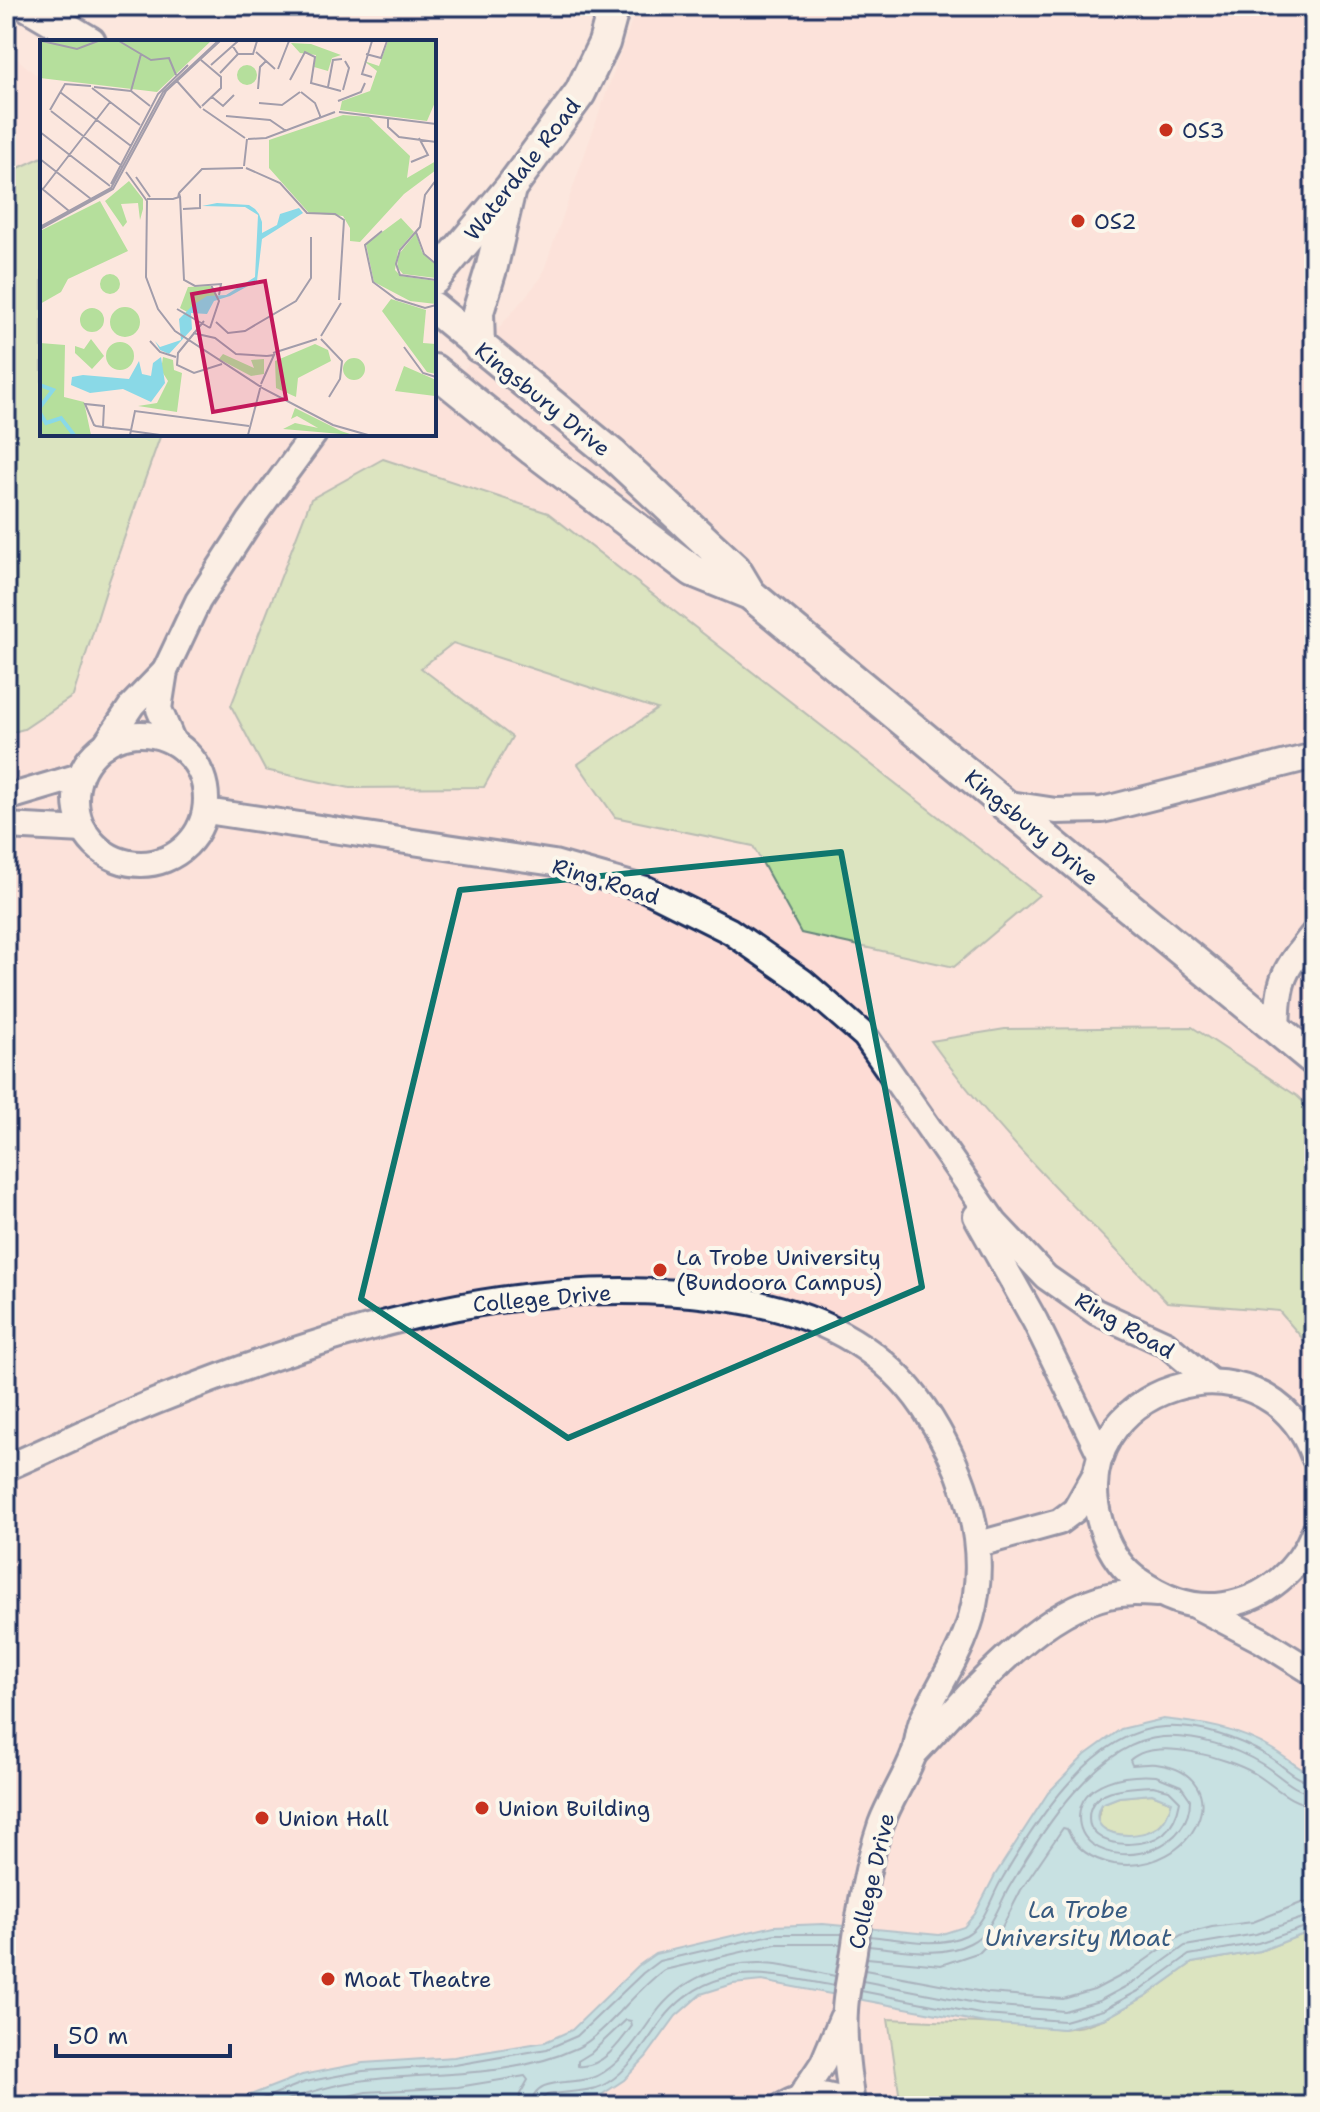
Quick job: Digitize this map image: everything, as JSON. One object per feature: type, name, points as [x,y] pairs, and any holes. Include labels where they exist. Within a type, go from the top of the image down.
[{"type":"main road","points":[[29,6],[53,40]]},
{"type":"main road","points":[[29,6],[87,40]]},
{"type":"main road","name":"Waterdale Road","points":[[436,274],[445,251],[511,187],[580,93],[604,43],[614,6]]},
{"type":"main road","points":[[479,347],[478,312],[511,187]]},
{"type":"main road","name":"Kingsbury Drive","points":[[436,310],[612,454],[735,569],[750,594]]},
{"type":"main road","name":"Kingsbury Drive","points":[[436,372],[533,450],[693,571],[750,594],[1314,1060]]},
{"type":"street","points":[[173,742],[159,709],[165,671],[198,601],[250,521],[313,436]]},
{"type":"street","points":[[105,745],[132,705],[165,671]]},
{"type":"street","points":[[138,734],[156,736],[173,742],[194,760],[205,784],[206,811],[188,846],[157,863],[139,864],[121,861],[105,853],[84,830],[76,794],[80,776],[90,758],[105,745],[121,737],[138,734]]},
{"type":"street","points":[[1002,803],[1056,811],[1102,810],[1314,756]]},
{"type":"street","points":[[6,798],[80,776]]},
{"type":"street","name":"Ring Road","points":[[206,811],[554,863],[646,889],[730,931],[802,981],[865,1036],[995,1223],[1046,1277],[1096,1312],[1166,1344],[1210,1381]]},
{"type":"street","points":[[6,826],[84,830]]},
{"type":"street","points":[[1277,1029],[1279,993],[1286,969],[1314,933]]},
{"type":"street","name":"Ring Road","points":[[923,1119],[1035,1321],[1099,1464]]},
{"type":"street","name":"College Drive","points":[[6,1468],[166,1397],[306,1345],[437,1309],[501,1298],[602,1291],[689,1293],[756,1302],[817,1320],[868,1350],[913,1393],[939,1431],[967,1497],[979,1544],[976,1596],[960,1651],[921,1724],[914,1755]]},
{"type":"street","points":[[979,1544],[1059,1522],[1075,1510],[1117,1425],[1143,1401],[1175,1386],[1210,1381],[1245,1387],[1278,1405],[1295,1421],[1312,1447]]},
{"type":"street","points":[[1099,1464],[1096,1507],[1106,1542],[1127,1572],[1157,1594],[1181,1603],[1224,1605],[1251,1598],[1275,1584],[1296,1565],[1313,1543]]},
{"type":"street","name":"College Drive","points":[[852,2106],[845,2012],[859,1917],[879,1829],[890,1799],[914,1755],[1003,1660],[1056,1620],[1107,1596],[1157,1594]]},
{"type":"street","points":[[1196,1605],[1314,1673]]},
{"type":"street","name":"College Drive","points":[[791,2101],[823,2063],[845,2012]]},
{"type":"street","points":[[791,2101],[837,2097],[852,2106]]},
{"type":"highlighted area","points":[[841,852],[922,1287],[568,1438],[361,1299],[460,890]]},
{"type":"shaded area","name":"La Trobe University (Bundoora Campus)","points":[[637,6],[1314,6],[1314,2106],[6,2106],[6,49],[40,78],[40,436],[436,436],[436,403],[541,278]]},
{"type":"green space","points":[[40,158],[40,436],[160,436],[109,581],[73,696],[24,729],[6,734],[6,169],[10,172]]},
{"type":"green space","points":[[383,459],[548,513],[1039,895],[954,967],[801,933],[753,846],[615,817],[578,764],[657,709],[453,643],[421,668],[512,737],[484,787],[350,788],[265,770],[231,706],[311,499]]},
{"type":"green space","points":[[1192,1027],[1297,1096],[1314,1112],[1314,1352],[1279,1311],[1167,1302],[1014,1143],[931,1041],[1005,1029]]},
{"type":"green space","points":[[1152,1794],[1172,1802],[1162,1823],[1149,1832],[1116,1834],[1097,1822],[1101,1804],[1119,1797]]},
{"type":"green space","points":[[1314,1930],[1314,2106],[901,2106],[888,2019],[1063,2029],[1083,2026],[1106,2018],[1146,1996],[1192,1963],[1260,1951]]},
{"type":"water","name":"La Trobe University Moat","points":[[1163,1719],[1219,1728],[1259,1742],[1314,1776],[1314,1930],[1260,1951],[1192,1963],[1146,1996],[1106,2018],[1063,2029],[985,2023],[762,1981],[733,1984],[701,1994],[676,2016],[646,2057],[624,2080],[601,2095],[522,2106],[222,2106],[302,2075],[363,2063],[454,2057],[545,2042],[572,2030],[638,1966],[655,1954],[774,1926],[823,1924],[939,1935],[964,1927],[975,1914],[995,1875],[1048,1793],[1085,1755],[1121,1729]],"holes":[[[1152,1794],[1172,1802],[1162,1823],[1147,1832],[1125,1835],[1105,1830],[1099,1824],[1097,1815],[1101,1804],[1119,1797]]]},
{"type":"place","name":"OS3","points":[[1166,130]]},
{"type":"place","name":"OS2","points":[[1078,221]]},
{"type":"place","name":"La Trobe University (Bundoora Campus)","points":[[660,1270]]},
{"type":"place","name":"Union Building","points":[[482,1808]]},
{"type":"place","name":"Union Hall","points":[[262,1818]]},
{"type":"place","name":"Moat Theatre","points":[[328,1979]]}]
